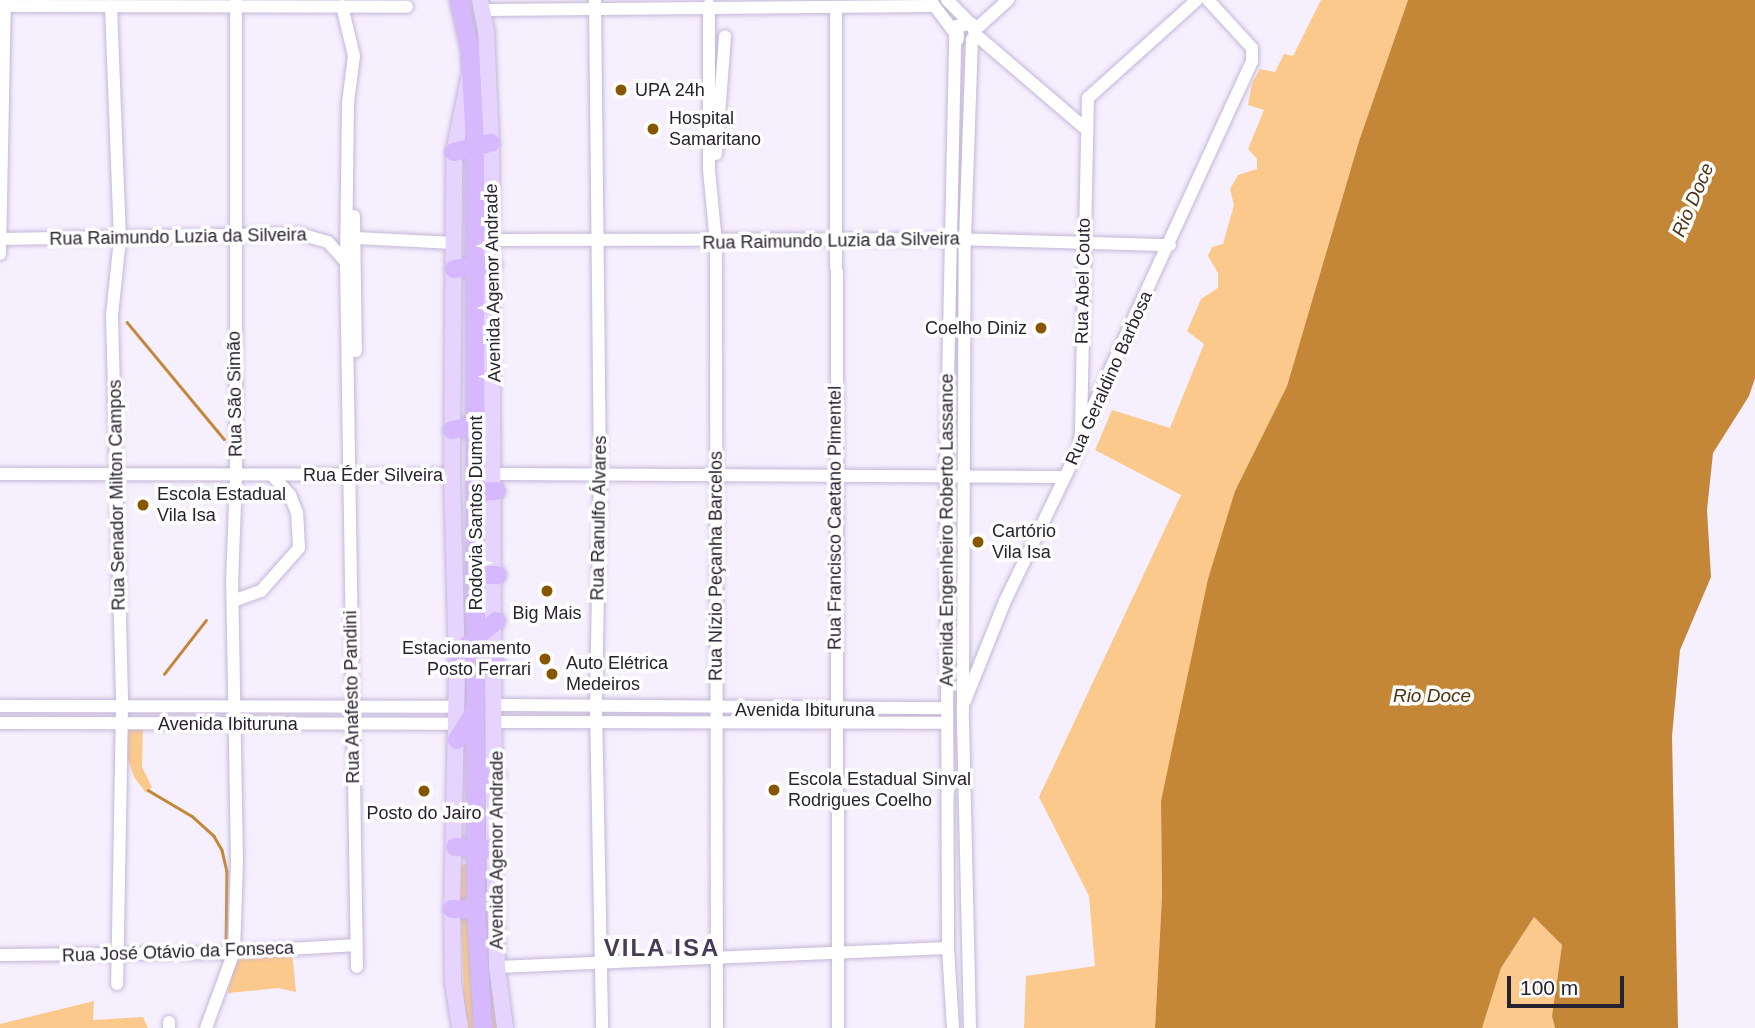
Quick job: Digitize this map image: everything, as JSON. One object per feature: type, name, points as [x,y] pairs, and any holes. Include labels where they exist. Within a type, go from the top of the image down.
[{"type":"highway","name":"Rodovia Santos Dumont","points":[[458,0],[483,144],[474,264],[476,775],[485,848],[476,910],[483,1028]]},
{"type":"highway","points":[[454,152],[483,144]]},
{"type":"highway","points":[[454,269],[474,264],[493,264]]},
{"type":"highway","points":[[452,430],[476,425]]},
{"type":"highway","points":[[475,492],[496,483]]},
{"type":"highway","points":[[475,574],[496,575]]},
{"type":"highway","points":[[496,621],[457,660],[496,666]]},
{"type":"highway","points":[[456,724],[475,709]]},
{"type":"highway","points":[[476,775],[496,775]]},
{"type":"highway","points":[[455,847],[485,848]]},
{"type":"highway","points":[[452,909],[476,910]]},
{"type":"main road","name":"Avenida Agenor Andrade","points":[[481,5],[483,144],[493,240],[496,483],[496,775],[485,848],[505,1028]]},
{"type":"main road","points":[[460,1028],[453,983],[452,909],[457,660],[452,475],[454,152],[466,85],[472,73]]},
{"type":"street","points":[[947,0],[972,31],[1086,129]]},
{"type":"street","points":[[481,5],[692,2],[709,5],[836,7],[932,3],[963,41],[1009,0]]},
{"type":"street","name":"Rua Abel Couto","points":[[1082,433],[1082,241],[1088,98],[1095,88],[1197,0]]},
{"type":"street","name":"Rua Geraldino Barbosa","points":[[962,708],[1082,433],[1252,61],[1252,48],[1208,0]]},
{"type":"street","points":[[0,254],[3,4],[111,6],[127,3],[236,2],[407,7]]},
{"type":"street","name":"Rua São Simão","points":[[227,952],[235,707],[233,601],[236,474],[236,2]]},
{"type":"street","name":"Rua Ranulfo Álvares","points":[[595,4],[600,475],[596,725],[598,961],[602,1028]]},
{"type":"street","name":"Rua Nízio Peçanha Barcelos","points":[[709,5],[709,170],[713,189]]},
{"type":"street","name":"Rua Senador Milton Campos","points":[[111,6],[120,239],[112,315],[122,706],[117,984]]},
{"type":"street","name":"Rua Anafesto Pandini","points":[[342,6],[354,57],[348,103],[346,262],[352,472],[352,723],[357,967]]},
{"type":"street","points":[[750,15],[795,7]]},
{"type":"street","name":"Rua Francisco Caetano Pimentel","points":[[836,7],[838,1028]]},
{"type":"street","name":"Avenida Engenheiro Roberto Lassance","points":[[970,1028],[962,708],[965,239],[972,31]]},
{"type":"street","name":"Avenida Engenheiro Roberto Lassance","points":[[953,1028],[948,948],[946,477],[950,132],[955,33]]},
{"type":"street","name":"Rua Nízio Peçanha Barcelos","points":[[717,1028],[714,957],[717,724],[716,243],[713,189],[725,36]]},
{"type":"street","points":[[950,132],[968,132]]},
{"type":"street","name":"Rua Anafesto Pandini","points":[[347,174],[357,238],[356,360],[350,427]]},
{"type":"street","name":"Rua Raimundo Luzia da Silveira","points":[[2,239],[314,235],[346,262]]},
{"type":"street","points":[[357,238],[454,243]]},
{"type":"street","name":"Rua Raimundo Luzia da Silveira","points":[[493,240],[716,243],[965,239],[1170,245]]},
{"type":"street","name":"Rua Éder Silveira","points":[[0,474],[272,475],[352,472],[452,475]]},
{"type":"street","points":[[233,601],[261,591],[299,548],[297,513],[290,495],[272,475]]},
{"type":"street","points":[[496,483],[600,475],[1064,477]]},
{"type":"street","points":[[964,638],[975,644],[989,643]]},
{"type":"street","name":"Avenida Ibituruna","points":[[496,705],[596,709],[717,709],[946,723]]},
{"type":"street","name":"Avenida Ibituruna","points":[[0,706],[352,706],[456,724]]},
{"type":"street","name":"Avenida Ibituruna","points":[[497,722],[717,724],[946,708]]},
{"type":"street","name":"Avenida Ibituruna","points":[[0,723],[456,724]]},
{"type":"street","points":[[949,812],[965,811]]},
{"type":"street","name":"Rua José Otávio da Fonseca","points":[[0,955],[227,952],[357,945]]},
{"type":"street","points":[[497,967],[948,948]]},
{"type":"street","points":[[206,1028],[227,952]]},
{"type":"shaded area","points":[[1321,0],[1408,0],[1359,141],[1287,386],[1235,491],[1161,801],[1162,896],[1155,1028],[1024,1028],[1026,976],[1095,966],[1089,896],[1039,797],[1181,495],[1095,450],[1112,410],[1170,428],[1204,344],[1187,331],[1201,299],[1218,288],[1218,273],[1208,256],[1212,247],[1223,244],[1234,205],[1230,189],[1238,175],[1257,169],[1257,159],[1248,149],[1264,110],[1248,105],[1252,83],[1260,69],[1275,72],[1284,54],[1293,56]]},
{"type":"shaded area","points":[[121,725],[143,725],[142,767],[152,787],[146,793],[134,777],[121,740]]},
{"type":"shaded area","points":[[468,864],[472,902],[459,901],[459,865]]},
{"type":"shaded area","points":[[486,871],[490,872],[499,1028],[488,1028]]},
{"type":"shaded area","points":[[461,916],[469,917],[476,1028],[465,1028]]},
{"type":"shaded area","points":[[1534,917],[1562,945],[1552,1016],[1555,1028],[1482,1028],[1501,968]]},
{"type":"shaded area","points":[[292,951],[296,992],[278,988],[228,993],[237,954]]},
{"type":"shaded area","points":[[94,1001],[93,1020],[143,1017],[148,1028],[0,1028],[0,1024]]},
{"type":"water","name":"Rio Doce","points":[[1408,0],[1755,0],[1755,378],[1749,396],[1713,453],[1707,510],[1711,577],[1680,650],[1672,736],[1678,1028],[1555,1028],[1552,1016],[1562,945],[1534,917],[1501,968],[1482,1028],[1155,1028],[1162,896],[1161,801],[1208,579],[1235,491],[1287,386],[1359,141]]},
{"type":"waterway","points":[[127,322],[224,439]]},
{"type":"waterway","points":[[164,674],[206,620]]},
{"type":"waterway","points":[[148,790],[192,816],[214,836],[222,850],[227,871],[226,949]]},
{"type":"place","name":"UPA 24h","points":[[621,90]]},
{"type":"place","name":"Hospital Samaritano","points":[[653,129]]},
{"type":"place","name":"Coelho Diniz","points":[[1041,328]]},
{"type":"place","name":"Escola Estadual Vila Isa","points":[[143,505]]},
{"type":"place","name":"Cartório Vila Isa","points":[[978,542]]},
{"type":"place","name":"Big Mais","points":[[547,591]]},
{"type":"place","name":"Estacionamento Posto Ferrari","points":[[545,659]]},
{"type":"place","name":"Auto Elétrica Medeiros","points":[[552,674]]},
{"type":"place","name":"Escola Estadual Sinval Rodrigues Coelho","points":[[774,790]]},
{"type":"place","name":"Posto do Jairo","points":[[424,791]]},
{"type":"district","name":"VILA ISA","points":[[662,948]]}]
